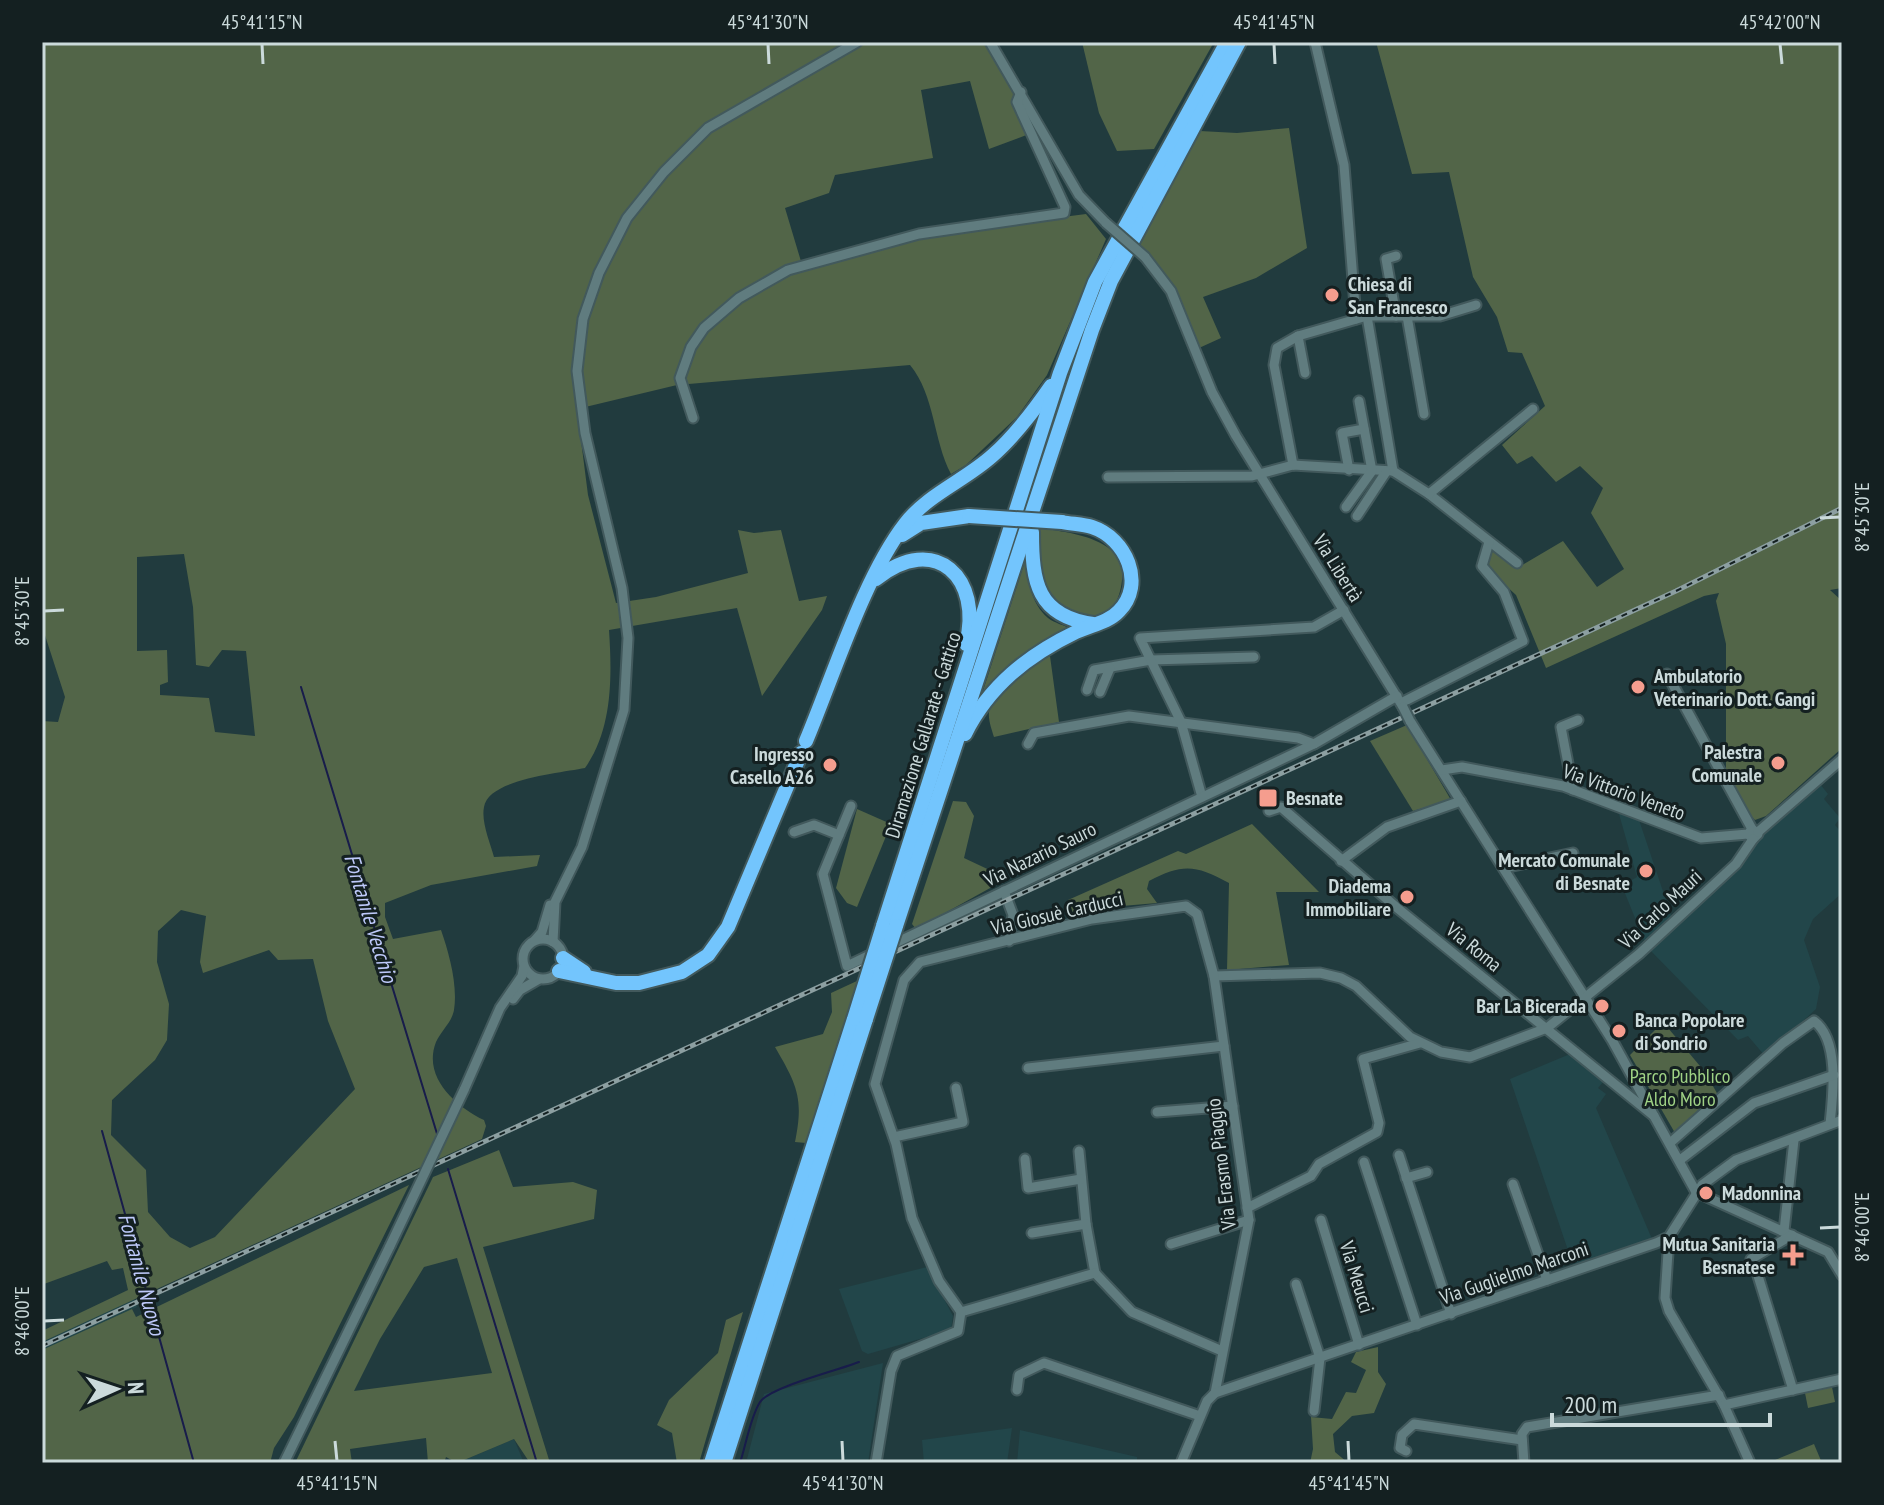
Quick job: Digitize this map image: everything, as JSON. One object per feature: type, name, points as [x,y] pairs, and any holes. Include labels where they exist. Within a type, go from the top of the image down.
[{"type":"highway","name":"Diramazione Gallarate - Gattico","points":[[711,1463],[890,926],[1060,373],[1095,282],[1227,42]]},
{"type":"highway","name":"Diramazione Gallarate - Gattico","points":[[936,780],[1033,516],[1044,467],[1111,281],[1239,42]]},
{"type":"highway","points":[[561,964],[594,978],[616,983],[662,980],[695,965],[720,942],[873,582],[896,538],[924,504],[991,457],[1023,425],[1060,373]]},
{"type":"highway","points":[[896,538],[921,523],[969,516],[1062,522],[1093,528],[1111,538],[1123,551],[1132,576],[1131,592],[1121,610],[1106,622],[1093,624],[1044,648],[1001,681],[936,780]]},
{"type":"highway","points":[[1033,516],[1032,559],[1042,596],[1049,607],[1068,620],[1093,624]]},
{"type":"highway","points":[[873,582],[896,563],[923,557],[950,569],[964,591],[967,639],[941,721],[936,780]]},
{"type":"highway","name":"Diramazione Gallarate - Gattico","points":[[724,1463],[860,1019]]},
{"type":"street","points":[[475,1064],[505,1009],[520,990],[539,979],[550,978],[561,964],[553,942],[555,902],[582,847],[624,710],[628,638],[622,588],[585,433],[577,371],[583,319],[599,273],[627,218],[664,172],[708,128],[857,42]]},
{"type":"street","name":"Via Libertà","points":[[990,42],[1082,200],[1145,257],[1171,291],[1224,416],[1410,721],[1585,997],[1657,1118],[1696,1192]]},
{"type":"street","points":[[1315,42],[1344,165],[1356,319]]},
{"type":"street","points":[[693,418],[680,378],[691,347],[704,328],[739,298],[788,270],[919,234],[1064,213],[1065,207],[1046,160],[1017,102],[1021,92]]},
{"type":"street","points":[[1396,256],[1386,259],[1396,316]]},
{"type":"street","points":[[1293,465],[1274,356],[1283,342],[1367,316],[1440,316],[1476,305]]},
{"type":"street","points":[[1357,516],[1390,472],[1367,316]]},
{"type":"street","points":[[1407,316],[1424,414]]},
{"type":"street","points":[[1298,336],[1305,373]]},
{"type":"street","points":[[1346,507],[1372,471],[1359,401]]},
{"type":"street","points":[[1429,494],[1533,409]]},
{"type":"street","points":[[1349,470],[1342,433],[1364,429]]},
{"type":"street","points":[[1108,477],[1260,474],[1293,465],[1390,472],[1429,494],[1517,563]]},
{"type":"street","name":"Via Nazario Sauro","points":[[851,806],[823,874],[847,966],[1523,641],[1504,592],[1482,566],[1489,542]]},
{"type":"street","points":[[1202,797],[1181,722],[1140,638],[1314,627],[1344,610]]},
{"type":"street","points":[[1087,690],[1094,670],[1151,660],[1254,657]]},
{"type":"street","points":[[1100,692],[1110,668]]},
{"type":"street","points":[[1667,674],[1753,833],[1842,759]]},
{"type":"street","points":[[1028,744],[1034,733],[1129,716],[1298,738],[1314,744]]},
{"type":"street","points":[[1573,790],[1561,727],[1578,720]]},
{"type":"street","name":"Via Vittorio Veneto","points":[[1442,770],[1462,767],[1484,770],[1573,790],[1701,838],[1753,833]]},
{"type":"street","points":[[1341,861],[1398,822],[1461,801]]},
{"type":"street","name":"Via Roma","points":[[1269,811],[1281,807],[1341,861],[1657,1118]]},
{"type":"street","points":[[284,1463],[390,1246],[500,1008],[522,976],[523,953],[535,940],[592,815]]},
{"type":"street","points":[[794,832],[814,825],[839,835]]},
{"type":"street","name":"Via Carlo Mauri","points":[[1547,1028],[1639,954],[1736,864],[1753,833]]},
{"type":"street","points":[[1504,868],[1573,853]]},
{"type":"street","points":[[1004,891],[1013,915],[1009,941]]},
{"type":"street","name":"Via Giosuè Carducci","points":[[961,1312],[939,1281],[912,1218],[894,1137],[875,1084],[904,980],[920,962],[1092,919],[1186,906],[1197,914],[1214,976]]},
{"type":"street","points":[[535,940],[553,942]]},
{"type":"street","points":[[524,966],[539,979]]},
{"type":"street","points":[[1214,976],[1320,973],[1341,978],[1356,986],[1420,1043],[1463,1058],[1547,1028]]},
{"type":"street","name":"Via Erasmo Piaggio","points":[[1214,976],[1249,1220],[1247,1244],[1215,1393]]},
{"type":"street","points":[[1670,1143],[1783,1043],[1814,1021],[1821,1028],[1834,1075],[1830,1124]]},
{"type":"street","points":[[1247,1208],[1309,1177],[1319,1164],[1377,1132],[1379,1123],[1363,1059],[1420,1043]]},
{"type":"street","points":[[1028,1068],[1224,1046]]},
{"type":"street","points":[[1680,1160],[1754,1103],[1834,1075]]},
{"type":"street","points":[[894,1137],[963,1122],[956,1088]]},
{"type":"street","points":[[1157,1112],[1233,1106]]},
{"type":"street","points":[[1750,1463],[1721,1400],[1669,1311],[1665,1298],[1669,1237],[1694,1202],[1696,1192],[1736,1160],[1842,1120]]},
{"type":"street","points":[[1793,1390],[1753,1262],[1788,1233],[1794,1140]]},
{"type":"street","points":[[1079,1151],[1086,1224],[1095,1273],[1132,1312],[1222,1351]]},
{"type":"street","points":[[1399,1155],[1451,1314]]},
{"type":"street","points":[[1025,1159],[1028,1188],[1081,1179]]},
{"type":"street","points":[[1364,1162],[1417,1325]]},
{"type":"street","points":[[1406,1178],[1427,1172]]},
{"type":"street","points":[[1513,1184],[1547,1280]]},
{"type":"street","points":[[1696,1192],[1828,1252],[1842,1275]]},
{"type":"street","points":[[1171,1244],[1249,1220]]},
{"type":"street","name":"Via Meucci","points":[[1321,1220],[1359,1345]]},
{"type":"street","points":[[1032,1233],[1086,1224]]},
{"type":"street","name":"Via Guglielmo Marconi","points":[[1215,1393],[1669,1237]]},
{"type":"street","points":[[876,1463],[891,1371],[897,1356],[958,1331],[961,1312],[1095,1273]]},
{"type":"street","points":[[1296,1284],[1320,1358],[1314,1411]]},
{"type":"street","points":[[1017,1390],[1019,1375],[1044,1363],[1200,1416]]},
{"type":"street","points":[[1524,1463],[1522,1440],[1523,1430],[1527,1427],[1793,1390],[1842,1379]]},
{"type":"street","points":[[1181,1463],[1200,1416],[1215,1393]]},
{"type":"street","points":[[1406,1451],[1400,1448],[1402,1435],[1414,1424],[1522,1440]]},
{"type":"shaded area","points":[[1820,784],[1828,794],[1824,799],[1840,818],[1835,825],[1842,833],[1842,893],[1813,919],[1804,940],[1820,987],[1816,1009],[1765,1056],[1748,1036],[1738,1040],[1649,949],[1748,858],[1756,842]]},
{"type":"shaded area","name":"Mercato Comunale di Besnate","points":[[1617,807],[1638,817],[1672,918],[1649,940],[1644,940],[1622,886],[1637,877]]},
{"type":"shaded area","points":[[1570,1054],[1603,1082],[1598,1088],[1606,1094],[1596,1108],[1652,1239],[1574,1268],[1510,1079]]},
{"type":"shaded area","points":[[927,1267],[953,1316],[951,1330],[868,1354],[862,1351],[839,1289]]},
{"type":"shaded area","points":[[134,1299],[137,1307],[42,1350],[42,1342]]},
{"type":"shaded area","points":[[883,1363],[868,1463],[768,1463],[747,1459],[764,1394]]},
{"type":"shaded area","points":[[1012,1428],[1007,1463],[924,1463],[922,1440]]},
{"type":"shaded area","points":[[1020,1430],[1137,1457],[1137,1463],[1017,1463]]},
{"type":"shaded area","points":[[514,1439],[524,1463],[457,1463]]},
{"type":"green space","points":[[42,42],[984,42],[1037,131],[989,149],[970,81],[921,90],[933,158],[835,175],[829,193],[785,208],[803,268],[952,231],[1086,214],[1106,239],[1047,375],[1017,417],[966,465],[951,474],[924,390],[910,365],[677,385],[577,409],[588,495],[616,603],[656,597],[748,573],[738,530],[754,533],[781,530],[799,601],[827,596],[822,610],[762,696],[737,608],[609,630],[610,683],[606,719],[585,768],[511,784],[489,797],[484,807],[485,825],[494,857],[540,855],[537,866],[431,885],[385,903],[385,917],[393,939],[441,930],[452,969],[455,1000],[451,1019],[436,1042],[434,1068],[453,1099],[484,1120],[486,1126],[482,1139],[42,1342],[42,1331],[128,1290],[123,1268],[112,1270],[107,1261],[44,1284],[42,1288],[42,721],[58,722],[65,697],[42,626]],"holes":[[[184,554],[193,607],[196,665],[209,667],[222,650],[246,651],[255,736],[215,732],[209,698],[160,695],[160,685],[168,682],[167,650],[137,651],[137,557]],[[181,910],[206,916],[200,962],[203,973],[269,950],[278,960],[313,959],[328,1021],[355,1089],[215,1237],[190,1248],[170,1237],[148,1212],[146,1170],[111,1135],[112,1100],[155,1060],[167,1040],[169,1004],[157,962],[158,931]]]},
{"type":"green space","points":[[1082,42],[1214,42],[1154,149],[1117,151],[1099,113]]},
{"type":"green space","points":[[1376,42],[1842,42],[1842,588],[1830,590],[1842,601],[1842,748],[1766,816],[1755,820],[1749,814],[1726,772],[1726,644],[1716,601],[1719,593],[1704,596],[1546,668],[1516,595],[1491,572],[1488,560],[1493,551],[1519,567],[1563,541],[1597,587],[1624,569],[1591,513],[1603,488],[1580,466],[1556,482],[1532,456],[1517,464],[1502,445],[1545,406],[1522,353],[1508,352],[1497,317],[1473,277],[1449,172],[1412,174]]},
{"type":"green space","points":[[1289,128],[1307,248],[1256,278],[1203,297],[1221,338],[1199,348],[1176,290],[1141,246],[1141,240],[1200,131],[1237,133]]},
{"type":"green space","points":[[1039,528],[1097,541],[1118,558],[1122,571],[1121,587],[1116,602],[1107,614],[1089,616],[1064,608],[1054,601],[1039,569]]},
{"type":"green space","points":[[1026,558],[1029,582],[1037,605],[1050,620],[1071,629],[980,700]]},
{"type":"green space","points":[[1050,656],[1059,722],[994,737],[989,712],[992,704],[1005,687]]},
{"type":"green space","points":[[1407,725],[1451,800],[1413,811],[1370,741]]},
{"type":"green space","points":[[953,801],[966,802],[974,816],[964,858],[998,874],[992,887],[916,929],[912,924]]},
{"type":"green space","points":[[857,809],[891,824],[857,907],[847,903],[836,888]]},
{"type":"green space","points":[[1252,824],[1319,892],[1276,892],[1289,965],[1227,970],[1229,883],[1189,868],[1171,871],[1149,881],[1147,889],[1157,903],[1110,907],[1075,918],[1068,900],[1178,851],[1186,854]]},
{"type":"green space","points":[[859,980],[806,1143],[795,1142],[799,1114],[797,1092],[775,1047],[823,1034],[832,1012],[831,993]]},
{"type":"green space","name":"Parco Pubblico Aldo Moro","points":[[1663,1022],[1705,1072],[1718,1095],[1675,1133],[1630,1055]]},
{"type":"green space","points":[[499,1150],[513,1187],[573,1182],[597,1190],[594,1219],[483,1247],[550,1463],[530,1463],[514,1439],[457,1463],[446,1457],[444,1463],[428,1463],[426,1438],[350,1449],[352,1463],[295,1463],[433,1177]],"holes":[[[457,1258],[492,1373],[354,1391],[380,1339],[424,1267]]]},
{"type":"green space","points":[[409,1185],[294,1417],[274,1448],[270,1463],[42,1463],[42,1350],[132,1309],[136,1317]]},
{"type":"green space","points":[[743,1312],[699,1463],[677,1463],[672,1433],[657,1425],[669,1400],[718,1353],[726,1320]]},
{"type":"green space","points":[[1378,1347],[1378,1372],[1386,1384],[1374,1413],[1352,1416],[1333,1434],[1335,1452],[1348,1463],[1310,1463],[1313,1449],[1311,1417],[1332,1419],[1346,1392],[1356,1393],[1366,1370],[1351,1362],[1356,1352]]},
{"type":"green space","points":[[1832,1387],[1835,1402],[1808,1408],[1805,1393]]},
{"type":"green space","points":[[1814,1444],[1822,1463],[1770,1462]]},
{"type":"waterway","name":"Fontanile Vecchio","points":[[301,687],[438,1137]]},
{"type":"waterway","name":"Fontanile Nuovo","points":[[102,1131],[194,1463]]},
{"type":"waterway","name":"Fontanile Vecchio","points":[[448,1169],[537,1463]]},
{"type":"waterway","points":[[740,1463],[754,1416],[766,1396],[859,1362]]},
{"type":"railway","points":[[42,1346],[1676,591],[1842,508]]},
{"type":"place","name":"Chiesa di San Francesco","points":[[1332,295]]},
{"type":"place","name":"Ambulatorio Veterinario Dott. Gangi","points":[[1638,687]]},
{"type":"place","name":"Palestra Comunale","points":[[1778,763]]},
{"type":"place","name":"Ingresso Casello A26","points":[[830,765]]},
{"type":"place","name":"Besnate","points":[[1268,798]]},
{"type":"place","name":"Mercato Comunale di Besnate","points":[[1646,871]]},
{"type":"place","name":"Diadema Immobiliare","points":[[1407,897]]},
{"type":"place","name":"Bar La Bicerada","points":[[1602,1006]]},
{"type":"place","name":"Banca Popolare di Sondrio","points":[[1619,1031]]},
{"type":"place","name":"Madonnina","points":[[1706,1193]]},
{"type":"place","name":"Mutua Sanitaria Besnatese","points":[[1793,1255]]}]
